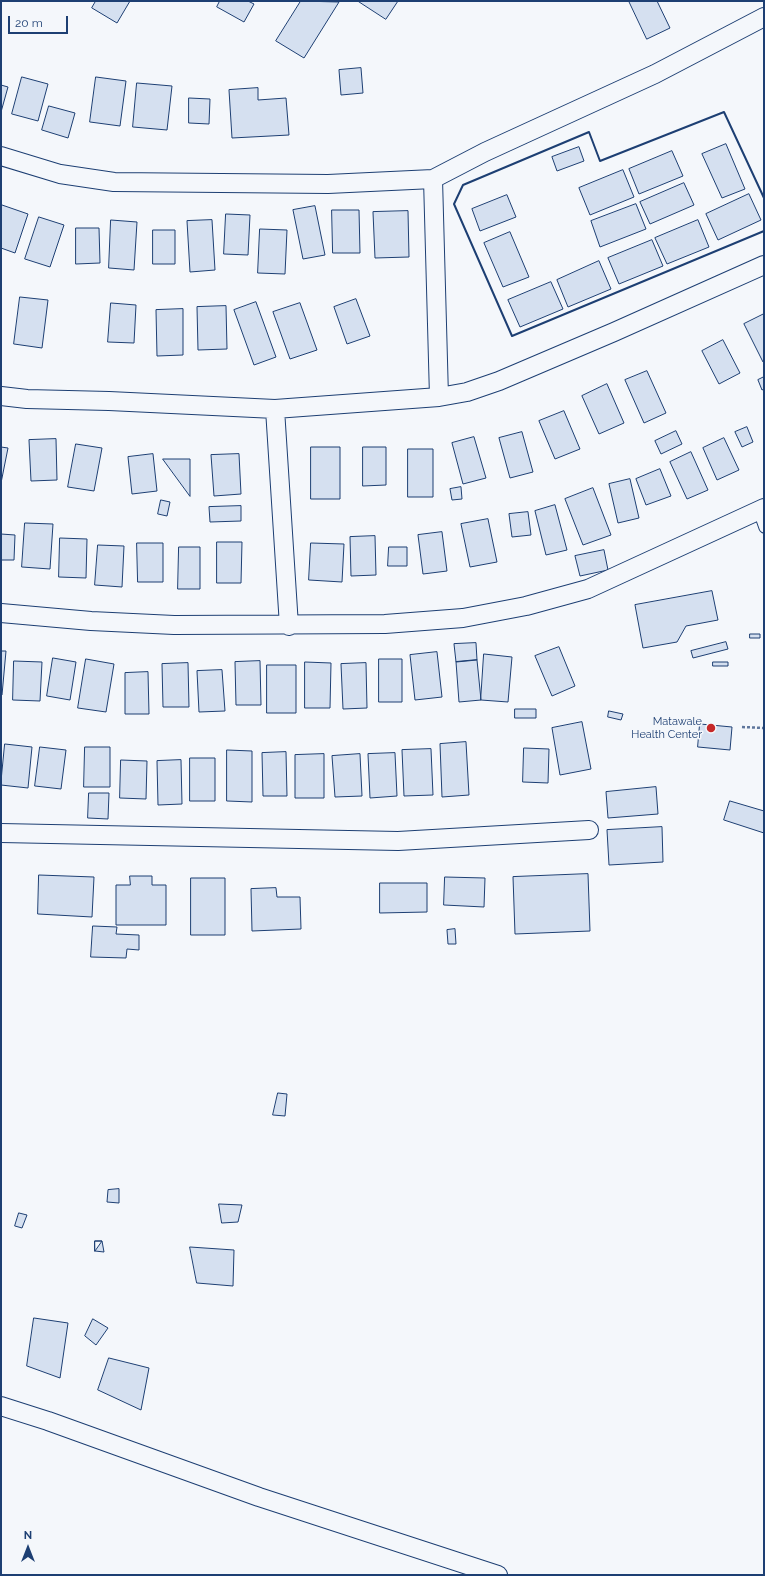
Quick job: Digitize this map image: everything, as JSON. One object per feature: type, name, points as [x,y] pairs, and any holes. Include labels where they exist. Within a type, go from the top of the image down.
[{"type":"street","points":[[1,156],[60,174],[114,182],[328,184],[433,179],[485,152],[656,74],[764,16]]},
{"type":"street","points":[[433,179],[439,397]]},
{"type":"street","points":[[1,396],[27,399],[116,401],[275,409],[439,397],[467,392],[499,381],[614,332],[764,265]]},
{"type":"street","points":[[275,409],[289,626]]},
{"type":"street","points":[[1,613],[91,621],[167,625],[289,626],[385,624],[463,618],[526,606],[588,589],[762,516]]},
{"type":"street","points":[[1,833],[398,841],[589,830]]},
{"type":"street","points":[[1,1406],[48,1420],[259,1497],[498,1575]]},
{"type":"path","points":[[742,727],[764,728]]},
{"type":"building","points":[[96,1],[130,1],[117,23],[92,8]]},
{"type":"building","points":[[220,1],[248,1],[254,4],[244,22],[217,7]]},
{"type":"building","points":[[301,1],[339,2],[304,58],[276,41]]},
{"type":"building","points":[[358,1],[398,1],[386,19]]},
{"type":"building","points":[[629,1],[657,1],[670,28],[647,39]]},
{"type":"building","points":[[361,68],[363,93],[341,95],[339,70]]},
{"type":"building","points":[[22,77],[48,84],[38,121],[12,114]]},
{"type":"building","points":[[96,77],[126,81],[120,126],[90,122]]},
{"type":"building","points":[[137,83],[172,86],[167,130],[133,127]]},
{"type":"building","points":[[1,85],[8,87],[1,112]]},
{"type":"building","points":[[258,88],[258,100],[286,98],[289,135],[232,138],[229,90]]},
{"type":"building","points":[[189,98],[210,99],[209,124],[189,123]]},
{"type":"building","points":[[49,106],[75,113],[68,138],[42,130]]},
{"type":"building","points":[[726,144],[745,189],[722,198],[702,154]]},
{"type":"building","points":[[579,147],[584,161],[557,171],[552,157]]},
{"type":"building","points":[[672,151],[683,176],[639,194],[629,169]]},
{"type":"building","points":[[623,170],[634,197],[590,215],[579,188]]},
{"type":"building","points":[[684,183],[694,205],[650,224],[640,202]]},
{"type":"building","points":[[749,194],[761,220],[718,240],[706,214]]},
{"type":"building","points":[[507,195],[516,217],[480,231],[472,209]]},
{"type":"building","points":[[636,204],[646,229],[600,247],[591,221]]},
{"type":"building","points":[[2,205],[28,214],[15,253],[1,248]]},
{"type":"building","points":[[315,206],[325,255],[303,259],[293,210]]},
{"type":"building","points":[[332,210],[359,210],[360,253],[333,253]]},
{"type":"building","points":[[408,211],[409,257],[375,258],[373,212]]},
{"type":"building","points":[[226,214],[250,215],[248,255],[224,254]]},
{"type":"building","points":[[39,217],[64,225],[50,267],[25,259]]},
{"type":"building","points":[[111,220],[137,222],[134,270],[109,268]]},
{"type":"building","points":[[212,220],[215,270],[190,272],[187,221]]},
{"type":"building","points":[[698,220],[709,247],[667,264],[655,238]]},
{"type":"building","points":[[76,228],[99,228],[100,263],[76,264]]},
{"type":"building","points":[[260,229],[287,230],[285,274],[258,273]]},
{"type":"building","points":[[153,230],[175,230],[175,264],[153,264]]},
{"type":"building","points":[[510,232],[529,277],[503,287],[484,243]]},
{"type":"building","points":[[652,240],[663,266],[619,284],[608,258]]},
{"type":"building","points":[[599,261],[611,289],[568,307],[557,280]]},
{"type":"building","points":[[551,282],[563,309],[520,327],[508,300]]},
{"type":"building","points":[[20,297],[48,300],[42,348],[14,344]]},
{"type":"building","points":[[356,299],[370,336],[347,344],[334,307]]},
{"type":"building","points":[[256,302],[276,357],[254,365],[234,310]]},
{"type":"building","points":[[111,303],[136,305],[134,343],[108,342]]},
{"type":"building","points":[[300,303],[317,350],[290,359],[273,312]]},
{"type":"building","points":[[226,306],[227,349],[198,350],[197,307]]},
{"type":"building","points":[[183,309],[183,355],[157,356],[156,310]]},
{"type":"building","points":[[764,314],[764,361],[763,362],[744,324]]},
{"type":"building","points":[[723,340],[740,373],[719,384],[702,351]]},
{"type":"building","points":[[647,371],[666,413],[644,423],[625,380]]},
{"type":"building","points":[[764,377],[764,389],[762,390],[758,380]]},
{"type":"building","points":[[607,384],[624,423],[599,434],[582,396]]},
{"type":"building","points":[[564,411],[580,449],[555,459],[539,421]]},
{"type":"building","points":[[747,427],[753,442],[742,447],[735,432]]},
{"type":"building","points":[[676,431],[682,444],[661,454],[655,441]]},
{"type":"building","points":[[522,432],[533,472],[510,478],[499,438]]},
{"type":"building","points":[[474,437],[486,478],[463,484],[452,443]]},
{"type":"building","points":[[724,438],[739,470],[717,480],[703,448]]},
{"type":"building","points":[[56,439],[57,480],[31,481],[29,440]]},
{"type":"building","points":[[76,444],[102,448],[94,491],[68,487]]},
{"type":"building","points":[[1,447],[8,448],[1,483]]},
{"type":"building","points":[[311,447],[340,447],[340,499],[311,499]]},
{"type":"building","points":[[363,447],[386,447],[386,485],[363,486]]},
{"type":"building","points":[[408,449],[433,449],[433,497],[408,497]]},
{"type":"building","points":[[691,452],[708,490],[687,499],[670,462]]},
{"type":"building","points":[[153,454],[157,491],[132,494],[128,457]]},
{"type":"building","points":[[239,454],[241,494],[214,496],[211,455]]},
{"type":"building","points":[[163,459],[190,459],[190,496]]},
{"type":"building","points":[[660,469],[671,496],[646,505],[636,479]]},
{"type":"building","points":[[630,479],[639,518],[618,523],[609,484]]},
{"type":"building","points":[[461,487],[462,499],[452,500],[450,489]]},
{"type":"building","points":[[593,488],[611,535],[583,545],[565,499]]},
{"type":"building","points":[[161,500],[170,502],[167,516],[158,514]]},
{"type":"building","points":[[555,505],[567,550],[546,555],[535,511]]},
{"type":"building","points":[[241,506],[241,521],[210,522],[209,507]]},
{"type":"building","points":[[528,512],[531,535],[512,537],[509,514]]},
{"type":"building","points":[[488,519],[497,562],[470,567],[461,524]]},
{"type":"building","points":[[25,523],[53,524],[50,569],[22,567]]},
{"type":"building","points":[[442,532],[447,571],[423,574],[418,535]]},
{"type":"building","points":[[1,534],[15,535],[14,560],[1,560]]},
{"type":"building","points":[[375,536],[376,575],[351,576],[350,537]]},
{"type":"building","points":[[60,538],[87,539],[86,578],[59,577]]},
{"type":"building","points":[[217,542],[242,542],[241,583],[217,583]]},
{"type":"building","points":[[137,543],[163,543],[163,582],[138,582]]},
{"type":"building","points":[[311,543],[344,544],[342,582],[309,580]]},
{"type":"building","points":[[98,545],[124,546],[122,587],[95,585]]},
{"type":"building","points":[[179,547],[200,547],[200,589],[178,589]]},
{"type":"building","points":[[389,547],[407,547],[407,566],[388,566]]},
{"type":"building","points":[[604,550],[608,570],[580,576],[575,556]]},
{"type":"building","points":[[712,591],[718,620],[686,626],[677,642],[643,648],[635,605]]},
{"type":"building","points":[[750,634],[760,634],[760,638],[750,638]]},
{"type":"building","points":[[726,642],[728,649],[693,658],[691,651]]},
{"type":"building","points":[[476,643],[477,660],[456,662],[454,644]]},
{"type":"building","points":[[559,647],[575,686],[552,696],[535,656]]},
{"type":"building","points":[[1,651],[6,651],[2,695],[1,694]]},
{"type":"building","points":[[437,652],[442,697],[415,700],[410,655]]},
{"type":"building","points":[[484,654],[512,657],[508,702],[481,700]]},
{"type":"building","points":[[53,658],[76,662],[70,700],[47,696]]},
{"type":"building","points":[[86,659],[114,664],[106,712],[78,708]]},
{"type":"building","points":[[379,659],[402,659],[402,702],[379,702]]},
{"type":"building","points":[[477,660],[481,700],[459,702],[456,662]]},
{"type":"building","points":[[14,661],[42,662],[40,701],[13,700]]},
{"type":"building","points":[[260,661],[261,705],[236,705],[235,662]]},
{"type":"building","points":[[305,662],[331,663],[330,708],[305,708]]},
{"type":"building","points":[[713,662],[728,662],[728,666],[713,666]]},
{"type":"building","points":[[188,663],[189,707],[163,707],[162,664]]},
{"type":"building","points":[[366,663],[367,708],[343,709],[341,664]]},
{"type":"building","points":[[267,665],[296,665],[296,713],[267,713]]},
{"type":"building","points":[[222,670],[225,711],[199,712],[197,671]]},
{"type":"building","points":[[148,672],[149,714],[125,714],[125,673]]},
{"type":"building","points":[[515,709],[536,709],[536,718],[515,718]]},
{"type":"building","points":[[609,711],[623,714],[621,720],[608,717]]},
{"type":"building","points":[[582,722],[591,769],[560,775],[552,728]]},
{"type":"building","points":[[700,724],[732,727],[730,750],[698,747]]},
{"type":"building","points":[[466,742],[469,795],[442,797],[440,744]]},
{"type":"building","points":[[5,744],[32,747],[28,788],[1,785]]},
{"type":"building","points":[[40,747],[66,750],[61,789],[35,786]]},
{"type":"building","points":[[85,747],[110,747],[110,787],[84,787]]},
{"type":"building","points":[[524,748],[549,749],[548,783],[523,782]]},
{"type":"building","points":[[431,749],[433,795],[404,796],[402,750]]},
{"type":"building","points":[[227,750],[252,751],[252,802],[227,801]]},
{"type":"building","points":[[286,752],[287,796],[263,796],[262,753]]},
{"type":"building","points":[[395,753],[397,796],[370,798],[368,754]]},
{"type":"building","points":[[324,754],[324,798],[295,798],[295,755]]},
{"type":"building","points":[[360,754],[362,796],[335,797],[332,756]]},
{"type":"building","points":[[190,758],[215,758],[215,801],[190,801]]},
{"type":"building","points":[[121,760],[147,761],[146,799],[120,798]]},
{"type":"building","points":[[181,760],[182,804],[158,805],[157,761]]},
{"type":"building","points":[[656,787],[658,814],[608,818],[606,792]]},
{"type":"building","points":[[89,793],[109,793],[108,819],[88,818]]},
{"type":"building","points":[[730,801],[764,811],[764,833],[724,820]]},
{"type":"building","points":[[662,827],[663,862],[609,865],[607,830]]},
{"type":"building","points":[[588,874],[590,931],[515,934],[513,877]]},
{"type":"building","points":[[39,875],[94,877],[92,917],[38,914]]},
{"type":"building","points":[[130,876],[152,876],[152,885],[166,885],[166,925],[116,925],[116,885],[130,885]]},
{"type":"building","points":[[445,877],[485,878],[484,907],[444,905]]},
{"type":"building","points":[[191,878],[225,878],[225,935],[191,935]]},
{"type":"building","points":[[380,883],[427,883],[427,912],[380,913]]},
{"type":"building","points":[[276,888],[277,897],[300,897],[301,929],[252,931],[251,889]]},
{"type":"building","points":[[93,926],[117,927],[116,934],[139,935],[139,950],[127,949],[126,958],[91,957]]},
{"type":"building","points":[[455,929],[456,944],[448,944],[447,930]]},
{"type":"building","points":[[278,1093],[287,1094],[285,1116],[273,1115]]},
{"type":"building","points":[[119,1189],[119,1203],[107,1202],[108,1190]]},
{"type":"building","points":[[219,1204],[242,1205],[238,1222],[222,1223]]},
{"type":"building","points":[[19,1213],[27,1215],[22,1228],[15,1226]]},
{"type":"building","points":[[95,1241],[102,1241],[95,1251]]},
{"type":"building","points":[[95,1241],[102,1241],[104,1252],[95,1251]]},
{"type":"building","points":[[190,1247],[234,1250],[233,1286],[197,1283]]},
{"type":"building","points":[[34,1318],[68,1323],[60,1378],[27,1366]]},
{"type":"building","points":[[93,1319],[108,1328],[96,1345],[85,1336]]},
{"type":"building","points":[[109,1358],[149,1368],[141,1410],[98,1390]]},
{"type":"wall","points":[[764,198],[724,112],[600,161],[589,132],[463,185],[454,204],[512,336],[764,231]]},
{"type":"place","name":"Matawale Health Center","points":[[711,728]]}]
